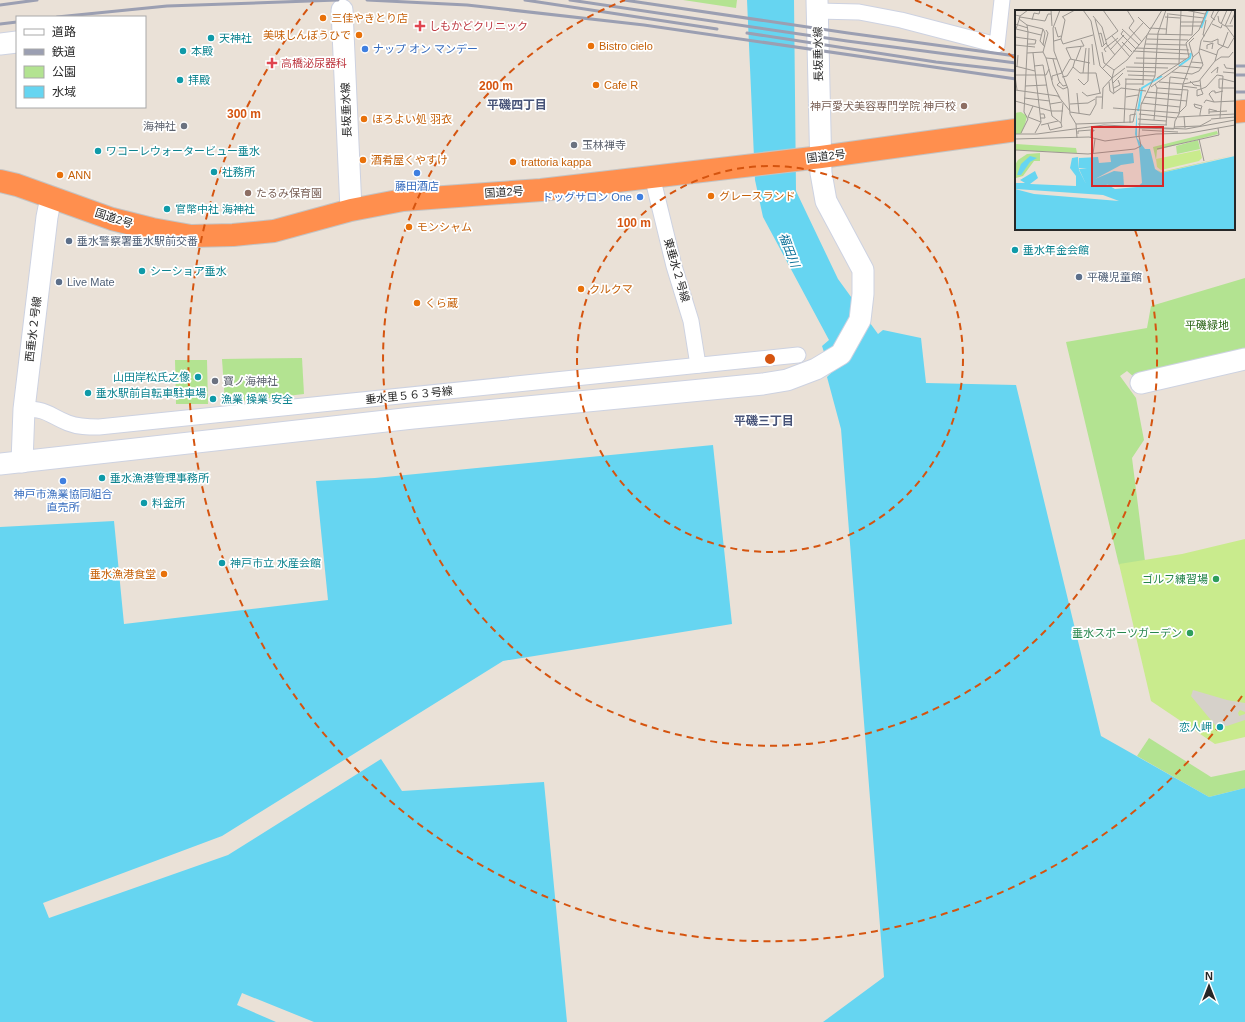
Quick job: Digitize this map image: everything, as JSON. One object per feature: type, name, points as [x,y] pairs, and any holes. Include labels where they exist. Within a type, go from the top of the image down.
[{"type":"highway","points":[[1235,112],[1245,111]]},
{"type":"highway","name":"国道2号","points":[[0,181],[152,230],[190,236],[233,235],[274,230],[351,210],[403,200],[541,190],[811,158],[1015,130]]},
{"type":"street","points":[[817,5],[901,20],[997,45],[1002,0]]},
{"type":"street","name":"長坂垂水線","points":[[0,464],[406,419],[669,394],[787,380],[816,370],[841,354],[860,320],[863,288],[862,270],[826,200],[811,158],[817,5]]},
{"type":"street","name":"長坂垂水線","points":[[342,10],[351,210]]},
{"type":"street","points":[[0,44],[16,42]]},
{"type":"street","points":[[0,58],[16,56]]},
{"type":"street","name":"東垂水２号線","points":[[652,176],[674,266],[692,322],[698,365]]},
{"type":"street","name":"西垂水２号線","points":[[22,462],[24,409],[47,218],[51,197]]},
{"type":"street","name":"垂水里５６３号線","points":[[24,409],[48,412],[68,423],[81,426],[99,426],[798,355]]},
{"type":"street","points":[[1141,383],[1245,359]]},
{"type":"green space","points":[[683,0],[737,0],[736,8]]},
{"type":"green space","name":"平磯緑地","points":[[1245,278],[1245,351],[1134,377],[1127,371],[1120,376],[1136,398],[1144,440],[1132,458],[1145,561],[1119,565],[1066,342],[1147,328],[1151,306]]},
{"type":"green space","points":[[302,358],[304,394],[225,403],[222,359]]},
{"type":"green space","points":[[175,360],[207,360],[208,404],[176,404]]},
{"type":"green space","name":"垂水スポーツガーデン","points":[[1245,539],[1245,737],[1215,744],[1151,701],[1119,564],[1182,554]]},
{"type":"green space","points":[[1149,738],[1211,777],[1245,770],[1245,788],[1209,797],[1137,756]]},
{"type":"shaded area","points":[[1193,690],[1227,700],[1245,703],[1245,712],[1240,710],[1238,713],[1239,716],[1245,714],[1245,720],[1227,726],[1215,725],[1191,696]]},
{"type":"water","name":"福田川","points":[[747,0],[794,0],[796,191],[838,279],[878,334],[883,330],[921,338],[926,383],[1016,385],[1101,736],[1209,797],[1245,788],[1245,1022],[823,1022],[884,977],[841,429],[827,377],[831,373],[822,346],[829,340],[763,217],[755,180]]},
{"type":"water","points":[[713,445],[732,624],[503,661],[222,836],[43,903],[49,918],[228,855],[381,759],[402,791],[544,782],[567,1022],[314,1022],[242,993],[237,1005],[276,1022],[0,1022],[0,527],[114,521],[124,624],[328,600],[316,481],[375,478]]},
{"type":"railway","points":[[0,5],[37,0]]},
{"type":"railway","points":[[67,16],[167,6],[338,0]]},
{"type":"railway","points":[[367,0],[467,5],[644,25],[1015,79]]},
{"type":"railway","points":[[525,0],[717,29]]},
{"type":"railway","points":[[570,0],[847,41],[1015,63]]},
{"type":"railway","points":[[624,0],[1015,56]]},
{"type":"railway","points":[[0,24],[16,22]]},
{"type":"railway","points":[[747,33],[936,62],[1015,71]]},
{"type":"railway","points":[[1235,66],[1245,66]]},
{"type":"railway","points":[[1235,75],[1245,75]]},
{"type":"railway","points":[[1235,92],[1245,92]]},
{"type":"place","name":"三佳やきとり店","points":[[323,18]]},
{"type":"place","name":"しもかどクリニック","points":[[420,26]]},
{"type":"place","name":"美味しんぼうひで","points":[[359,35]]},
{"type":"place","name":"天神社","points":[[211,38]]},
{"type":"place","name":"Bistro cielo","points":[[591,46]]},
{"type":"place","name":"ナップ オン マンデー","points":[[365,49]]},
{"type":"place","name":"本殿","points":[[183,51]]},
{"type":"place","name":"高橋泌尿器科","points":[[272,63]]},
{"type":"place","name":"拝殿","points":[[180,80]]},
{"type":"place","name":"Cafe R","points":[[596,85]]},
{"type":"place","name":"神戸愛犬美容専門学院 神戸校","points":[[964,106]]},
{"type":"place","name":"ほろよい処 羽衣","points":[[364,119]]},
{"type":"place","name":"海神社","points":[[184,126]]},
{"type":"place","name":"玉林禅寺","points":[[574,145]]},
{"type":"place","name":"ワコーレウォータービュー垂水","points":[[98,151]]},
{"type":"place","name":"酒肴屋くやすけ","points":[[363,160]]},
{"type":"place","name":"trattoria kappa","points":[[513,162]]},
{"type":"place","name":"社務所","points":[[214,172]]},
{"type":"place","name":"藤田酒店","points":[[417,173]]},
{"type":"place","name":"ANN","points":[[60,175]]},
{"type":"place","name":"たるみ保育園","points":[[248,193]]},
{"type":"place","name":"グレースランド","points":[[711,196]]},
{"type":"place","name":"ドッグサロン One","points":[[640,197]]},
{"type":"place","name":"官幣中社 海神社","points":[[167,209]]},
{"type":"place","name":"モンシャム","points":[[409,227]]},
{"type":"place","name":"垂水警察署垂水駅前交番","points":[[69,241]]},
{"type":"place","name":"垂水年金会館","points":[[1015,250]]},
{"type":"place","name":"シーショア垂水","points":[[142,271]]},
{"type":"place","name":"平磯児童館","points":[[1079,277]]},
{"type":"place","name":"Live Mate","points":[[59,282]]},
{"type":"place","name":"クルクマ","points":[[581,289]]},
{"type":"place","name":"くら蔵","points":[[417,303]]},
{"type":"place","name":"山田岸松氏之像","points":[[198,377]]},
{"type":"place","name":"寶ノ海神社","points":[[215,381]]},
{"type":"place","name":"垂水駅前自転車駐車場","points":[[88,393]]},
{"type":"place","name":"漁業 操業 安全","points":[[213,399]]},
{"type":"place","name":"垂水漁港管理事務所","points":[[102,478]]},
{"type":"place","name":"神戸市漁業協同組合 直売所","points":[[63,481]]},
{"type":"place","name":"料金所","points":[[144,503]]},
{"type":"place","name":"神戸市立 水産会館","points":[[222,563]]},
{"type":"place","name":"垂水漁港食堂","points":[[164,574]]},
{"type":"place","name":"ゴルフ練習場","points":[[1216,579]]},
{"type":"place","name":"垂水スポーツガーデン","points":[[1190,633]]},
{"type":"place","name":"恋人岬","points":[[1220,727]]},
{"type":"district","name":"平磯四丁目","points":[[517,105]]},
{"type":"district","name":"平磯三丁目","points":[[764,421]]}]
